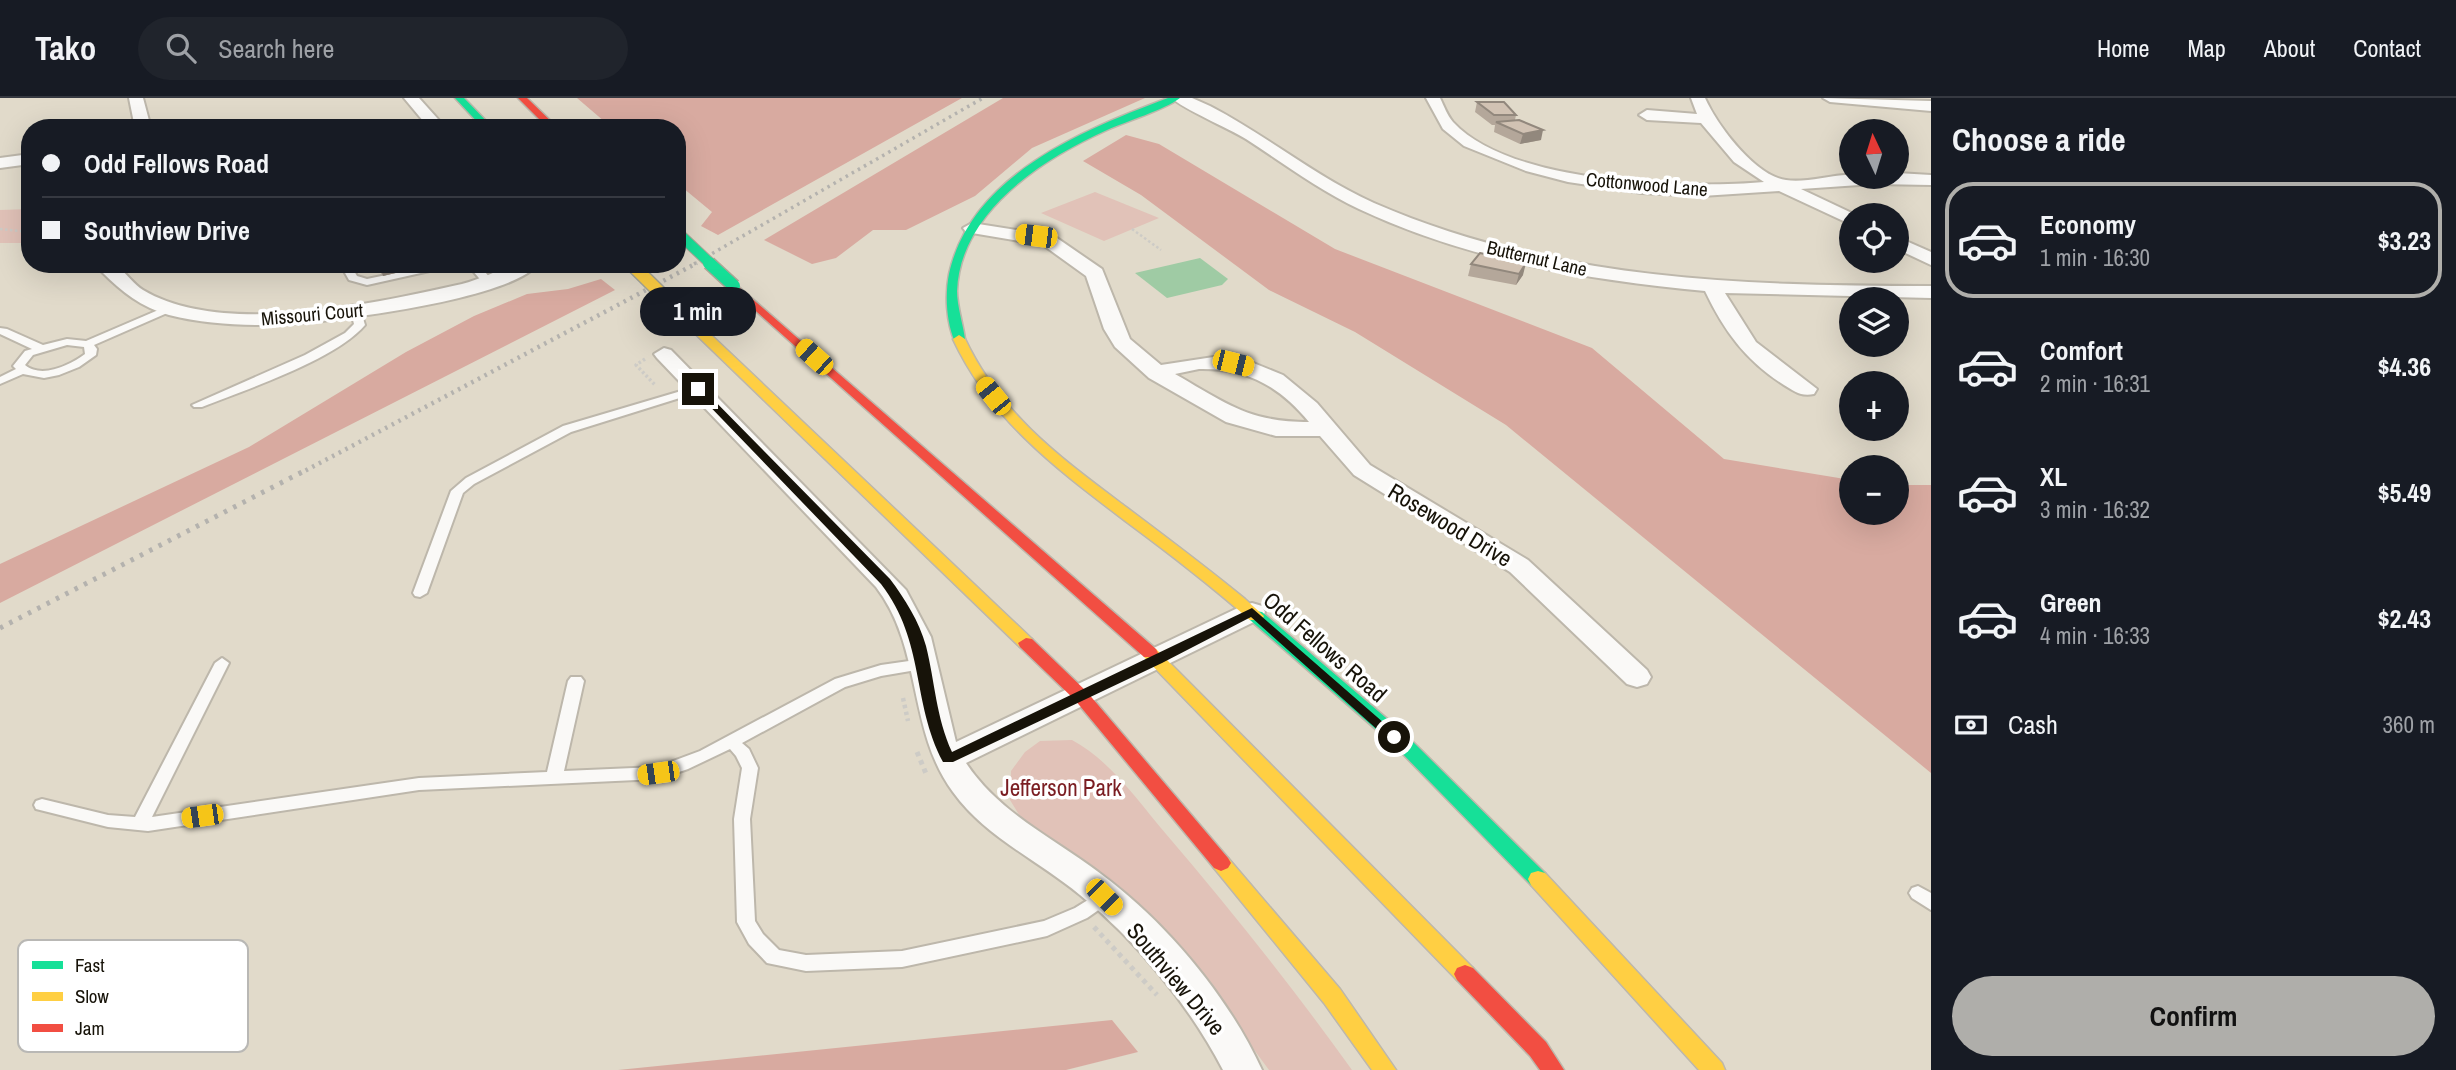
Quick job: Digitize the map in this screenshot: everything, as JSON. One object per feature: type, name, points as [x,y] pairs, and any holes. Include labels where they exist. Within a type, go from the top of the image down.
[{"type":"main road","points":[[459,98],[480,119]]},
{"type":"main road","points":[[522,98],[544,119]]},
{"type":"main road","name":"Odd Fellows Road","points":[[1177,98],[1139,111],[1045,157],[995,197],[972,228],[962,247],[954,275],[952,306],[958,332],[978,377],[1008,415],[1058,459],[1252,612],[1446,783],[1714,1070]]},
{"type":"main road","points":[[686,241],[1158,660],[1538,1049],[1553,1070]]},
{"type":"main road","points":[[640,273],[1081,696],[1332,996],[1385,1070]]},
{"type":"street","points":[[136,98],[141,119]]},
{"type":"street","points":[[411,98],[430,119]]},
{"type":"street","name":"Butternut Lane","points":[[1177,98],[1235,123],[1338,192],[1411,224],[1503,252],[1559,265],[1712,286],[1931,292]]},
{"type":"street","name":"Cottonwood Lane","points":[[1433,98],[1449,126],[1470,142],[1503,157],[1544,170],[1666,189],[1724,190],[1856,178],[1931,180]]},
{"type":"street","points":[[1698,98],[1706,119],[1729,150],[1782,185],[1839,214]]},
{"type":"street","points":[[1830,98],[1931,106]]},
{"type":"street","points":[[1647,115],[1706,119]]},
{"type":"street","points":[[0,163],[21,160]]},
{"type":"street","points":[[972,228],[1048,240],[1095,273],[1114,329],[1122,343],[1157,373],[1252,424],[1276,429],[1325,429]]},
{"type":"street","points":[[1909,248],[1931,259]]},
{"type":"street","name":"Missouri Court","points":[[114,273],[128,289],[170,308],[218,317],[253,319],[303,318],[356,312],[405,303],[514,273]]},
{"type":"street","points":[[1712,286],[1739,339],[1776,372],[1806,389]]},
{"type":"street","name":"Southview Drive","points":[[664,354],[886,581],[910,617],[923,664],[933,726],[964,785],[986,808],[1104,897],[1192,991],[1229,1042],[1243,1070]]},
{"type":"street","name":"Rosewood Drive","points":[[1157,373],[1199,361],[1233,363],[1253,368],[1291,391],[1347,456],[1383,485],[1494,548],[1520,566],[1637,677]]},
{"type":"street","points":[[948,759],[1158,660],[1252,612]]},
{"type":"lane","points":[[350,273],[353,278],[367,282],[412,273]]},
{"type":"lane","points":[[480,273],[488,282]]},
{"type":"lane","points":[[23,370],[19,366],[21,360],[40,348],[67,342],[87,344],[170,308]]},
{"type":"lane","points":[[198,405],[333,346],[354,333],[360,325],[356,312]]},
{"type":"lane","points":[[3,331],[40,348]]},
{"type":"lane","points":[[0,380],[23,370],[43,373],[72,367],[90,355],[91,349],[87,344]]},
{"type":"lane","points":[[420,593],[457,491],[470,481],[567,429],[698,389]]},
{"type":"lane","points":[[140,823],[222,663]]},
{"type":"lane","points":[[42,806],[108,821],[140,823],[419,784],[658,773],[677,767],[841,683],[894,667],[923,664]]},
{"type":"lane","points":[[554,779],[576,681]]},
{"type":"lane","points":[[730,740],[743,753],[750,768],[742,818],[742,896],[746,922],[756,939],[774,957],[806,963],[902,959],[1047,928],[1081,913],[1104,897]]},
{"type":"path","points":[[0,229],[21,231]]},
{"type":"path","points":[[1132,229],[1161,250]]},
{"type":"green space","points":[[1095,192],[1159,218],[1104,241],[1041,213]]},
{"type":"green space","points":[[21,209],[21,243],[0,243],[0,210]]},
{"type":"green space","name":"Jefferson Park","points":[[1072,740],[1112,770],[1134,795],[1262,950],[1352,1070],[1269,1070],[1182,952],[1089,868],[1021,818],[1010,800],[1011,771],[1025,752],[1040,741]]},
{"type":"shaded area","points":[[577,98],[962,98],[718,235],[701,226],[712,212],[686,190],[686,119],[602,119]]},
{"type":"shaded area","points":[[1003,98],[1145,98],[1032,148],[975,196],[906,230],[873,230],[836,258],[812,264],[764,240]]},
{"type":"shaded area","points":[[1126,135],[1159,144],[1335,249],[1592,348],[1724,459],[1839,478],[1839,525],[1909,525],[1909,485],[1931,485],[1931,773],[1506,425],[1355,332],[1269,290],[1141,195],[1083,161]]},
{"type":"shaded area","points":[[1200,258],[1228,279],[1222,285],[1167,298],[1135,273]]},
{"type":"shaded area","points":[[601,279],[615,290],[0,603],[0,564],[249,447],[406,352],[474,316],[527,294],[568,289]]},
{"type":"shaded area","points":[[1112,1020],[1138,1052],[1066,1070],[618,1070]]},
{"type":"building","points":[[1477,102],[1504,102],[1516,115],[1494,115]]},
{"type":"building","points":[[1519,120],[1543,130],[1523,134],[1496,122]]},
{"type":"building","points":[[1480,253],[1526,263],[1519,274],[1471,264]]},
{"type":"railway","points":[[694,264],[983,98]]},
{"type":"railway","points":[[686,269],[697,263]]},
{"type":"railway","points":[[299,474],[678,273]]},
{"type":"railway","points":[[0,628],[302,472]]},
{"type":"traffic: fast","points":[[459,98],[480,119]]},
{"type":"traffic: fast","points":[[959,339],[951,292],[960,250],[982,213],[1014,182],[1052,155],[1094,132],[1176,98]]},
{"type":"traffic: fast","points":[[686,241],[734,286]]},
{"type":"traffic: fast","points":[[1256,616],[1400,740],[1538,879]]},
{"type":"traffic: slow","points":[[640,273],[686,318]]},
{"type":"traffic: slow","points":[[686,318],[1026,643]]},
{"type":"traffic: slow","points":[[959,339],[988,391],[1028,436],[1074,475],[1256,616]]},
{"type":"traffic: slow","points":[[1150,653],[1465,974]]},
{"type":"traffic: slow","points":[[1221,863],[1332,996],[1385,1070]]},
{"type":"traffic: slow","points":[[1538,879],[1714,1070]]},
{"type":"traffic: jam","points":[[522,98],[544,119]]},
{"type":"traffic: jam","points":[[734,286],[1150,653]]},
{"type":"traffic: jam","points":[[1026,643],[1081,696],[1221,863]]},
{"type":"traffic: jam","points":[[1465,974],[1538,1049],[1553,1070]]},
{"type":"route","points":[[698,389],[886,581],[901,601],[910,617],[919,644],[933,726],[948,759],[1158,660],[1252,612],[1394,737]]}]
